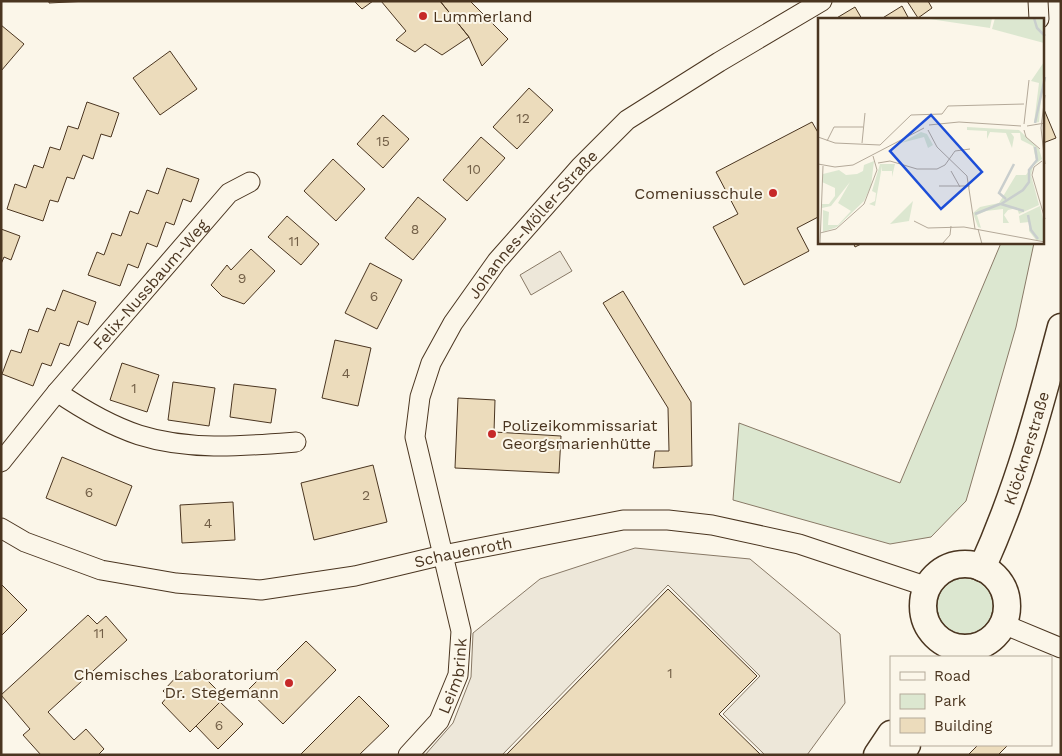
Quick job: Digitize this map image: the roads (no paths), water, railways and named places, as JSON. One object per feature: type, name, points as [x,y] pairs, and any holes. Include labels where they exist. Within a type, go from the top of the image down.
[{"type":"main road","name":"Klöcknerstraße","points":[[982,568],[996,538],[1033,435],[1061,327]]},
{"type":"main road","points":[[969,564],[982,568],[993,575],[1001,585],[1006,605],[1003,624],[985,643],[950,650],[928,626],[924,613],[924,600],[928,587],[935,577],[945,569],[969,564]]},
{"type":"main road","points":[[877,755],[890,736]]},
{"type":"street","name":"Johannes-Möller-Straße","points":[[443,556],[414,437],[420,397],[431,363],[453,323],[497,260],[580,167],[627,120],[719,62],[822,1]]},
{"type":"street","points":[[1038,1],[1039,18]]},
{"type":"street","name":"Felix-Nussbaum-Weg","points":[[1,462],[57,392],[229,193],[250,182]]},
{"type":"street","points":[[57,392],[89,413],[139,435],[186,445],[252,446],[296,442]]},
{"type":"street","name":"Schauenroth","points":[[1,528],[25,542],[101,570],[176,582],[260,590],[356,576],[443,556],[623,520],[668,520],[712,525],[799,544],[928,587]]},
{"type":"street","name":"Leimbrink","points":[[408,755],[439,721],[458,674],[461,631],[443,556]]},
{"type":"street","points":[[1003,624],[1061,648]]},
{"type":"place","name":"Lummerland","points":[[423,16]]},
{"type":"place","name":"Comeniusschule","points":[[773,193]]},
{"type":"place","name":"Polizeikommissariat Georgsmarienhütte","points":[[492,434]]},
{"type":"place","name":"Chemisches Laboratorium Dr. Stegemann","points":[[289,683]]}]
